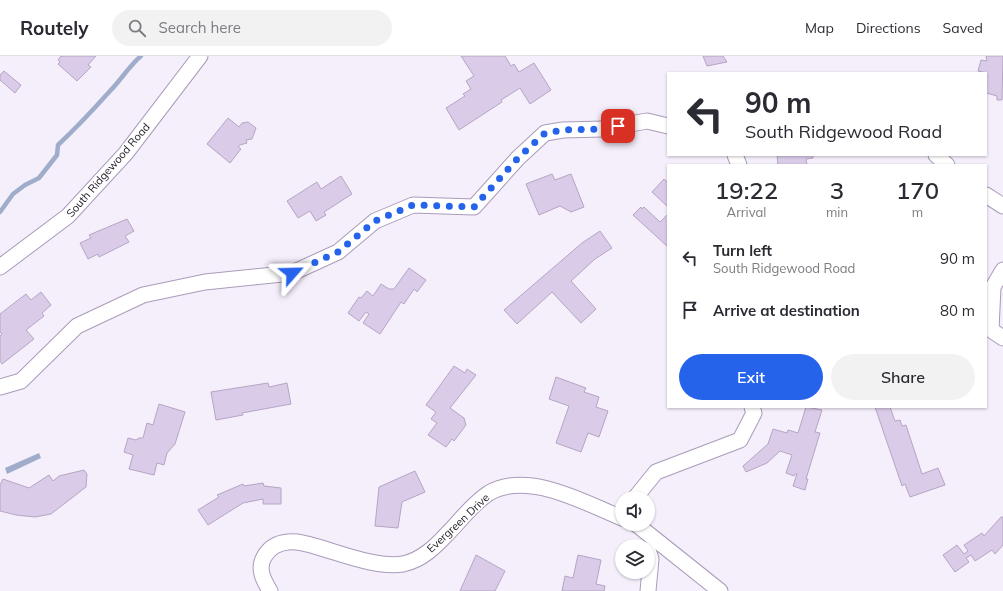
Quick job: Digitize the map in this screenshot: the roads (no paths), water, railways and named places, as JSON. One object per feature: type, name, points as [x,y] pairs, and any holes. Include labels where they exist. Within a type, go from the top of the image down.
[{"type":"street","name":"South Ridgewood Road","points":[[0,266],[68,216],[126,153],[200,56]]},
{"type":"street","points":[[0,386],[21,381],[76,326],[143,295],[205,282],[292,273],[338,252],[375,221],[413,205],[474,207],[518,158],[545,133],[563,130],[603,129],[646,121],[667,126]]},
{"type":"street","points":[[937,156],[946,164]]},
{"type":"street","points":[[987,196],[1003,206]]},
{"type":"street","points":[[1003,270],[993,287],[991,330],[1003,338]]},
{"type":"street","points":[[641,491],[656,472],[740,440],[754,413],[752,408]]},
{"type":"street","name":"Evergreen Drive","points":[[270,591],[260,572],[262,560],[268,551],[277,544],[288,542],[303,543],[371,562],[404,564],[421,557],[435,547],[477,503],[490,493],[512,486],[520,485],[538,487],[563,493],[615,515]]},
{"type":"street","points":[[646,531],[720,591]]},
{"type":"street","points":[[648,591],[649,579]]},
{"type":"water","points":[[39,453],[41,458],[7,474],[5,468]]},
{"type":"waterway","points":[[0,212],[13,194],[25,185],[39,178],[57,155],[58,145],[91,112],[141,56]]}]
